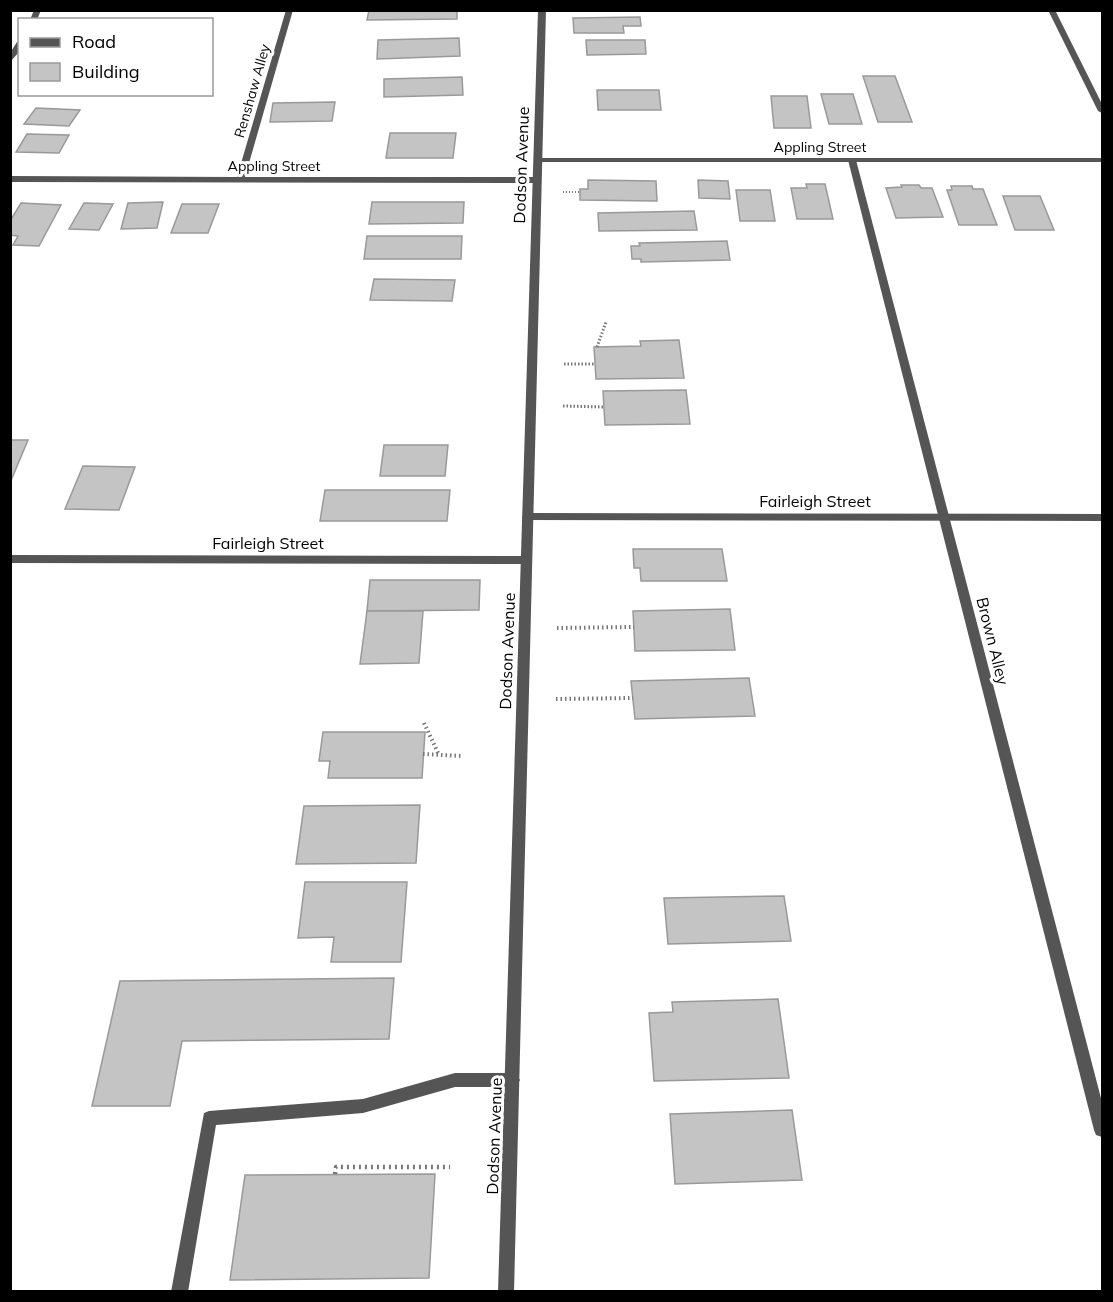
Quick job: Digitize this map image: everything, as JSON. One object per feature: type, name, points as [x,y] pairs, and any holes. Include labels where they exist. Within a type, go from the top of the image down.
[{"type":"street","name":"Renshaw Alley","points":[[240,180],[290,10]]},
{"type":"street","name":"Dodson Avenue","points":[[506,1292],[542,10]]},
{"type":"street","points":[[1051,10],[1102,111]]},
{"type":"street","points":[[10,60],[18,47]]},
{"type":"street","name":"Appling Street","points":[[538,160],[1102,160]]},
{"type":"street","name":"Brown Alley","points":[[852,160],[1102,1130]]},
{"type":"street","name":"Appling Street","points":[[10,179],[537,180]]},
{"type":"street","name":"Fairleigh Street","points":[[527,517],[1102,518]]},
{"type":"street","name":"Fairleigh Street","points":[[10,559],[526,560]]},
{"type":"street","points":[[179,1292],[209,1118],[363,1106],[454,1080],[512,1080]]},
{"type":"path","points":[[558,192],[580,192]]},
{"type":"path","points":[[597,347],[606,322]]},
{"type":"path","points":[[564,364],[595,364]]},
{"type":"path","points":[[563,406],[604,407]]},
{"type":"path","points":[[557,628],[634,627]]},
{"type":"path","points":[[556,699],[633,698]]},
{"type":"path","points":[[424,723],[439,755]]},
{"type":"path","points":[[423,754],[462,756]]},
{"type":"path","points":[[335,1174],[336,1167],[450,1167]]},
{"type":"building","points":[[369,10],[457,10],[457,19],[367,20]]},
{"type":"building","points":[[640,17],[641,26],[623,26],[624,33],[574,33],[573,18]]},
{"type":"building","points":[[459,38],[460,56],[377,59],[378,40]]},
{"type":"building","points":[[586,40],[645,40],[646,54],[587,55]]},
{"type":"building","points":[[863,76],[895,76],[912,122],[878,122]]},
{"type":"building","points":[[462,77],[463,95],[384,97],[384,79]]},
{"type":"building","points":[[597,90],[659,90],[661,110],[598,110]]},
{"type":"building","points":[[821,94],[853,94],[862,124],[829,124]]},
{"type":"building","points":[[771,96],[807,96],[811,128],[774,128]]},
{"type":"building","points":[[335,102],[332,121],[270,122],[273,103]]},
{"type":"building","points":[[36,108],[80,110],[69,126],[24,124]]},
{"type":"building","points":[[390,133],[456,133],[453,158],[386,158]]},
{"type":"building","points":[[27,134],[69,135],[59,153],[16,152]]},
{"type":"building","points":[[588,180],[656,181],[657,201],[580,200],[580,189],[588,189]]},
{"type":"building","points":[[698,180],[728,181],[730,199],[699,198]]},
{"type":"building","points":[[806,184],[825,184],[833,219],[797,219],[791,188],[807,188]]},
{"type":"building","points":[[901,185],[932,188],[943,217],[896,218],[886,188],[902,187]]},
{"type":"building","points":[[951,186],[972,186],[973,189],[983,189],[997,225],[959,225],[947,190],[952,190]]},
{"type":"building","points":[[736,190],[770,190],[775,221],[740,221]]},
{"type":"building","points":[[1003,196],[1040,196],[1054,230],[1015,230]]},
{"type":"building","points":[[163,202],[157,228],[121,229],[128,203]]},
{"type":"building","points":[[372,202],[464,202],[463,223],[369,224]]},
{"type":"building","points":[[21,203],[61,205],[39,246],[13,245],[18,236],[10,235],[10,221]]},
{"type":"building","points":[[84,203],[113,204],[99,230],[69,229]]},
{"type":"building","points":[[182,204],[219,204],[208,233],[171,233]]},
{"type":"building","points":[[694,211],[697,230],[599,231],[598,213]]},
{"type":"building","points":[[367,236],[462,236],[461,259],[364,259]]},
{"type":"building","points":[[727,241],[730,260],[641,262],[641,259],[632,259],[631,246],[640,246],[639,243]]},
{"type":"building","points":[[374,279],[455,280],[452,301],[370,300]]},
{"type":"building","points":[[679,340],[684,378],[596,379],[594,347],[641,346],[640,341]]},
{"type":"building","points":[[686,390],[690,424],[605,425],[603,391]]},
{"type":"building","points":[[10,440],[28,440],[10,483]]},
{"type":"building","points":[[384,445],[448,445],[445,476],[380,476]]},
{"type":"building","points":[[83,466],[135,467],[119,510],[65,509]]},
{"type":"building","points":[[325,490],[450,490],[447,521],[320,521]]},
{"type":"building","points":[[633,549],[722,549],[727,581],[641,581],[640,568],[634,568]]},
{"type":"building","points":[[370,580],[480,580],[479,610],[367,611]]},
{"type":"building","points":[[730,609],[735,650],[635,651],[633,611]]},
{"type":"building","points":[[367,611],[423,611],[419,663],[360,664]]},
{"type":"building","points":[[749,678],[755,716],[635,719],[631,681]]},
{"type":"building","points":[[323,732],[425,732],[422,778],[328,778],[330,761],[319,761]]},
{"type":"building","points":[[420,805],[416,863],[296,864],[304,806]]},
{"type":"building","points":[[305,882],[407,882],[401,962],[331,962],[334,937],[298,938]]},
{"type":"building","points":[[784,896],[791,941],[668,944],[664,898]]},
{"type":"building","points":[[394,978],[389,1039],[182,1041],[170,1106],[92,1106],[120,981]]},
{"type":"building","points":[[778,999],[789,1078],[654,1081],[649,1013],[673,1012],[672,1002]]},
{"type":"building","points":[[792,1110],[802,1180],[675,1184],[670,1114]]},
{"type":"building","points":[[435,1174],[429,1278],[230,1280],[245,1175]]}]
